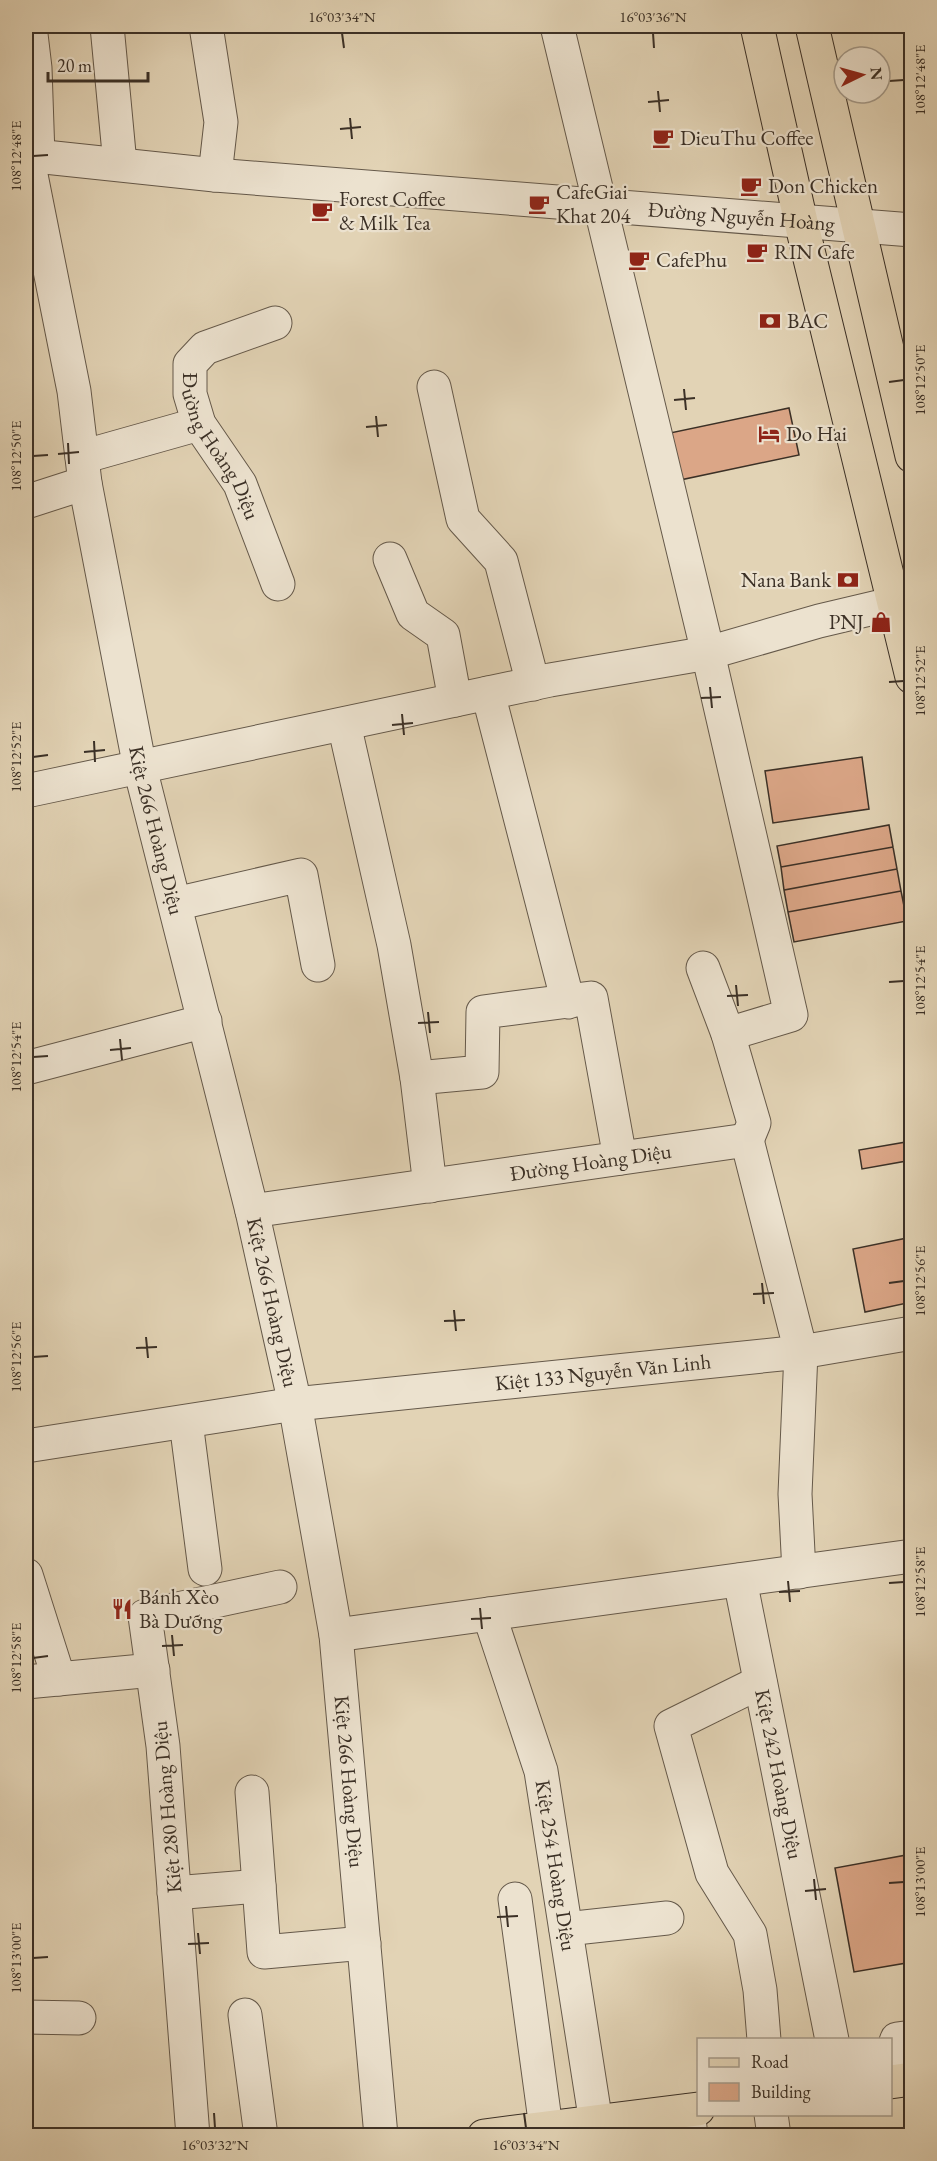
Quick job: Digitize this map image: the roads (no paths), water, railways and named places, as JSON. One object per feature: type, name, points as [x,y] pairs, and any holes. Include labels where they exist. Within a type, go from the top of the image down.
[{"type":"main road","points":[[757,26],[801,222],[903,602],[912,677]]},
{"type":"main road","points":[[812,26],[912,456]]},
{"type":"main road","points":[[892,2082],[912,2079]]},
{"type":"main road","points":[[484,2136],[546,2128],[608,2126],[693,2118]]},
{"type":"street","name":"Kiệt 266 Hoàng Diệu","points":[[30,26],[35,68],[30,155],[74,391],[83,470],[140,768],[252,1211],[295,1404],[336,1635],[381,2136]]},
{"type":"street","points":[[107,26],[120,165]]},
{"type":"street","points":[[207,26],[221,122],[215,175]]},
{"type":"street","points":[[557,26],[708,652],[791,1015],[728,1034]]},
{"type":"street","name":"Đường Nguyễn Hoàng","points":[[30,155],[215,175],[912,230]]},
{"type":"street","name":"Đường Hoàng Diệu","points":[[275,323],[205,348],[190,364],[190,394],[199,424],[240,484],[278,584]]},
{"type":"street","points":[[435,387],[463,519],[501,561],[533,684]]},
{"type":"street","points":[[26,502],[83,470],[199,424]]},
{"type":"street","points":[[390,559],[413,614],[443,635],[455,700]]},
{"type":"street","points":[[26,791],[488,693],[654,660],[708,652],[819,621],[903,602]]},
{"type":"street","points":[[488,693],[568,1002]]},
{"type":"street","points":[[344,724],[394,945],[417,1078],[430,1186]]},
{"type":"street","points":[[175,904],[301,875],[318,965]]},
{"type":"street","points":[[703,968],[728,1034],[754,1123],[747,1140],[801,1352],[795,1494],[799,1572]]},
{"type":"street","points":[[417,1078],[482,1072],[483,1012],[591,999],[621,1158]]},
{"type":"street","points":[[26,1068],[205,1022]]},
{"type":"street","name":"Đường Hoàng Diệu","points":[[252,1211],[747,1140]]},
{"type":"street","name":"Kiệt 133 Nguyễn Văn Linh","points":[[26,1446],[295,1404],[801,1352],[912,1333]]},
{"type":"street","points":[[186,1422],[205,1569]]},
{"type":"street","points":[[336,1635],[912,1556]]},
{"type":"street","points":[[26,1575],[60,1679]]},
{"type":"street","name":"Kiệt 242 Hoàng Diệu","points":[[740,1580],[832,2038]]},
{"type":"street","name":"Kiệt 280 Hoàng Diệu","points":[[193,2136],[163,1746],[145,1616],[280,1587]]},
{"type":"street","name":"Kiệt 254 Hoàng Diệu","points":[[489,1614],[541,1771],[566,1929],[608,2126]]},
{"type":"street","points":[[26,1682],[153,1670]]},
{"type":"street","points":[[760,1682],[671,1726],[712,1873],[750,1934],[760,1990],[764,2038]]},
{"type":"street","points":[[252,1792],[264,1952],[364,1943]]},
{"type":"street","points":[[174,1893],[259,1886]]},
{"type":"street","points":[[515,1899],[546,2128]]},
{"type":"street","points":[[566,1929],[667,1918]]},
{"type":"street","points":[[245,2015],[261,2136]]},
{"type":"street","points":[[26,2017],[79,2018]]},
{"type":"street","points":[[892,2055],[897,2039],[912,2037]]},
{"type":"street","points":[[771,2116],[774,2136]]},
{"type":"place","name":"DieuThu Coffee","points":[[663,138]]},
{"type":"place","name":"Don Chicken","points":[[751,186]]},
{"type":"place","name":"CafeGiai Khat 204","points":[[539,204]]},
{"type":"place","name":"Forest Coffee & Milk Tea","points":[[322,211]]},
{"type":"place","name":"RIN Cafe","points":[[757,252]]},
{"type":"place","name":"CafePhu","points":[[639,260]]},
{"type":"place","name":"BAC","points":[[770,321]]},
{"type":"place","name":"Do Hai","points":[[769,434]]},
{"type":"place","name":"Nana Bank","points":[[848,580]]},
{"type":"place","name":"PNJ","points":[[881,622]]},
{"type":"place","name":"Bánh Xèo Bà Dưỡng","points":[[122,1609]]}]
